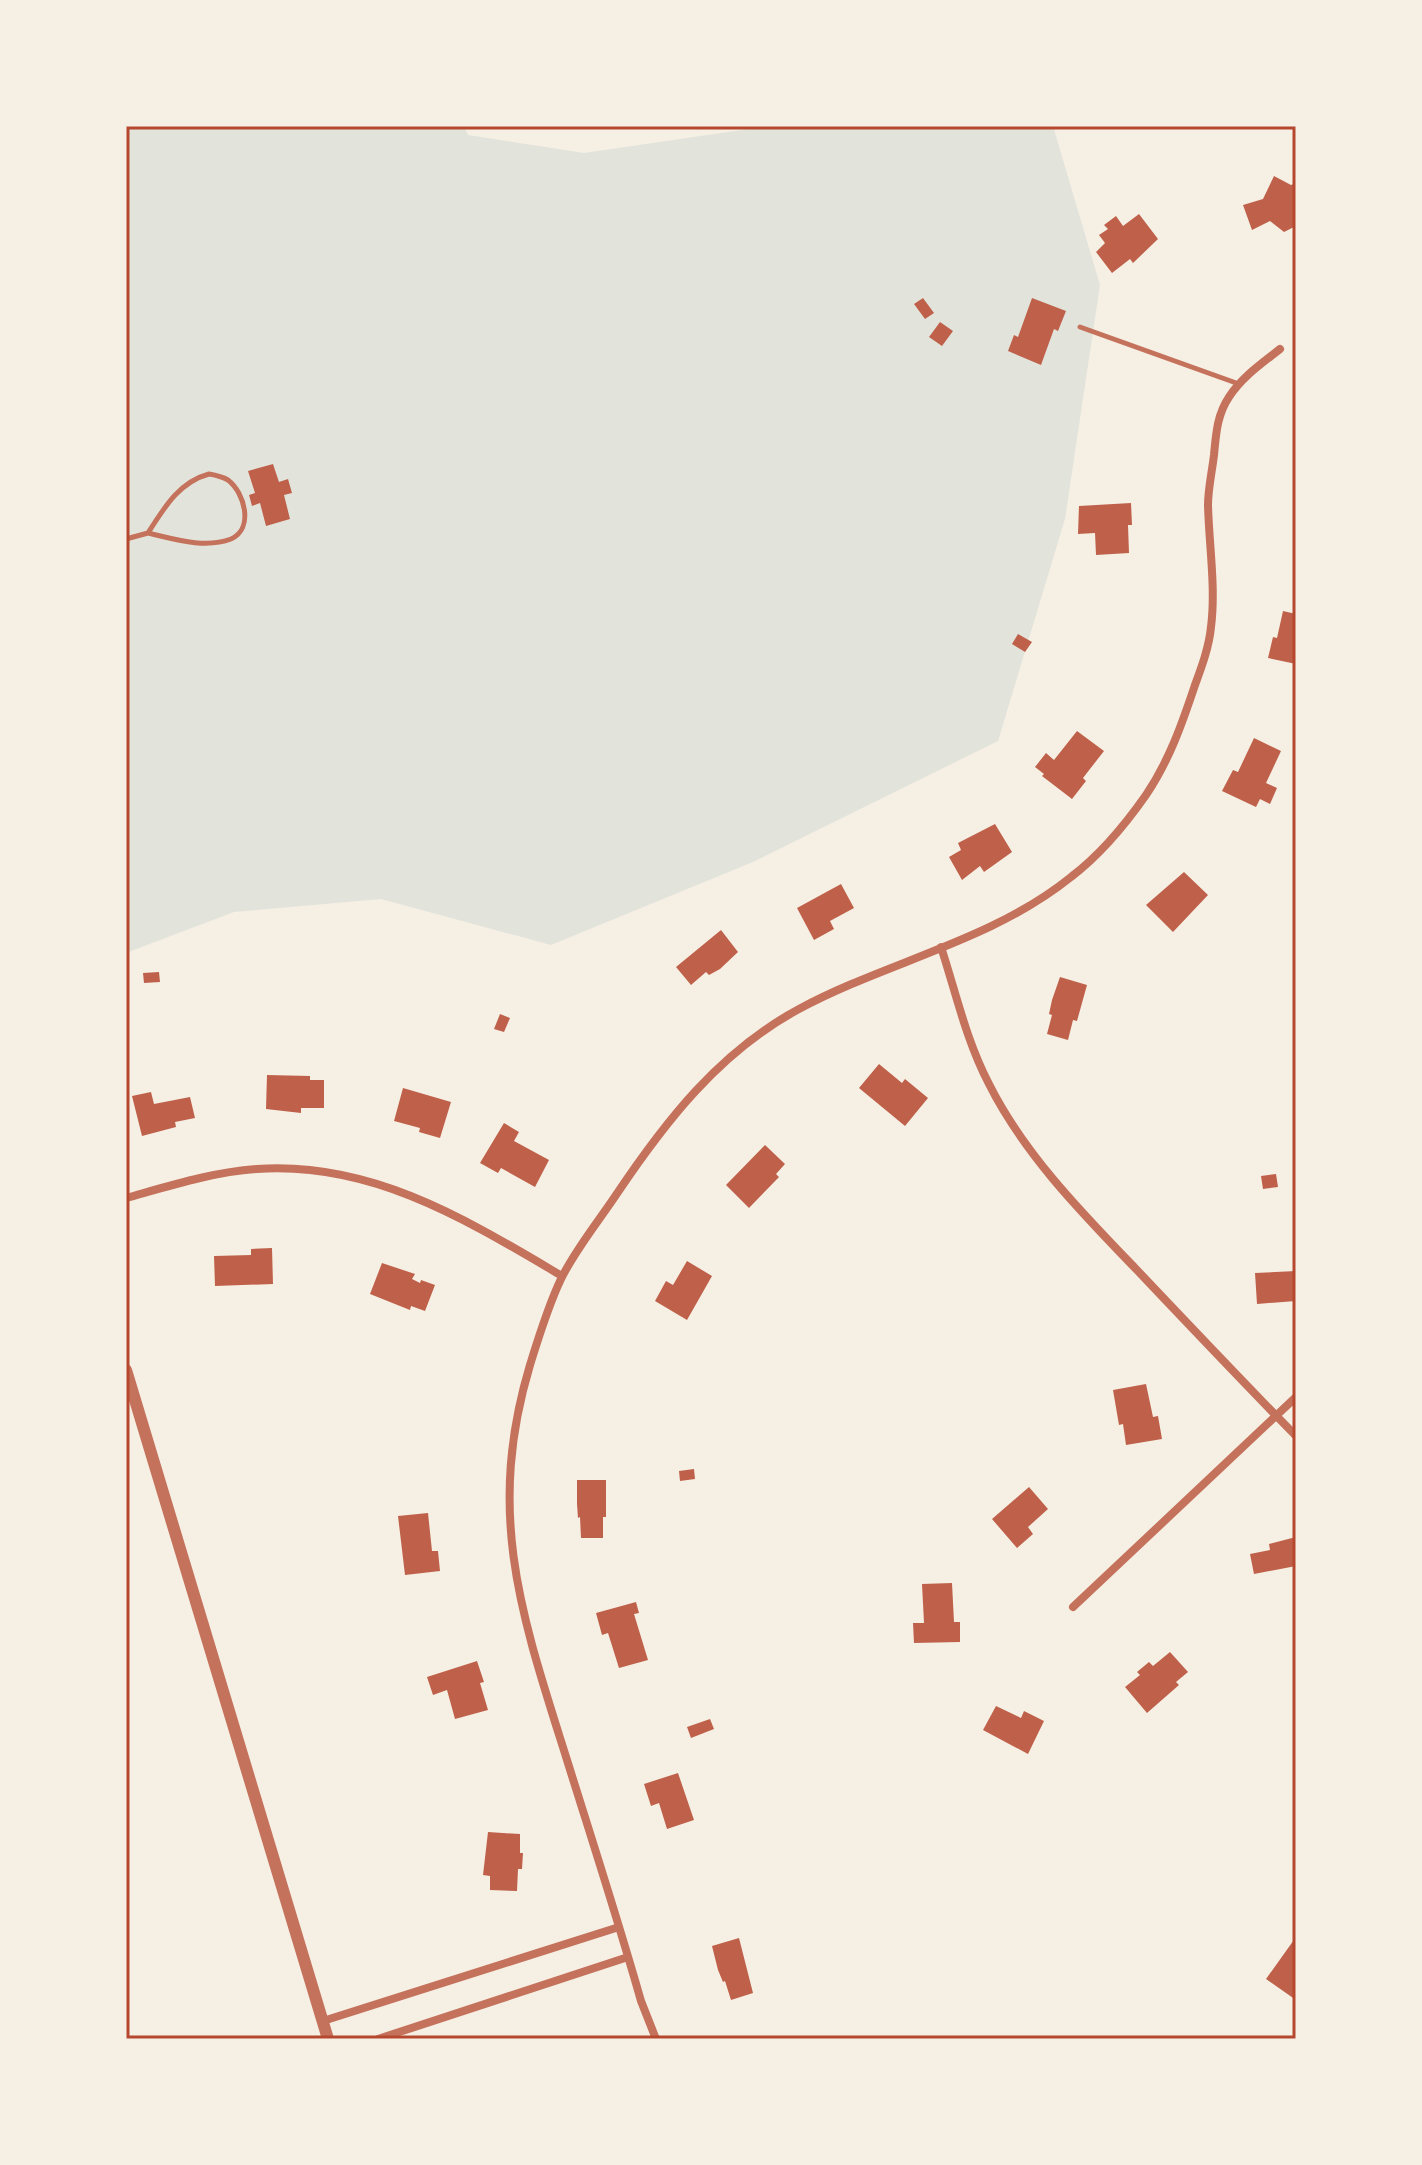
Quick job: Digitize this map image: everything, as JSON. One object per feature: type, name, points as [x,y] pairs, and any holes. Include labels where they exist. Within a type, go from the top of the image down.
[{"type":"street","points":[[656,2039],[641,2001],[541,1679],[524,1616],[512,1552],[508,1495],[515,1422],[536,1346],[562,1276],[661,1129],[701,1084],[740,1049],[787,1015],[834,990],[941,947],[1011,914],[1069,879],[1097,854],[1146,794],[1185,718],[1212,625],[1208,498],[1218,417],[1240,384],[1280,349]]},
{"type":"street","points":[[941,947],[965,1031],[990,1087],[1013,1125],[1052,1178],[1103,1235],[1296,1436]]},
{"type":"street","points":[[126,1198],[216,1175],[257,1169],[297,1169],[338,1174],[370,1180],[452,1213],[562,1276]]},
{"type":"street","points":[[126,1370],[328,2039]]},
{"type":"street","points":[[1073,1607],[1296,1397]]},
{"type":"street","points":[[323,2021],[619,1927]]},
{"type":"street","points":[[378,2039],[628,1957]]},
{"type":"lane","points":[[1080,327],[1240,384]]},
{"type":"lane","points":[[126,539],[148,533],[184,542],[220,542],[234,538],[243,529],[246,513],[241,499],[227,479],[209,474],[188,484],[170,499],[148,533]]},
{"type":"shaded area","points":[[126,126],[464,126],[468,135],[584,153],[770,126],[1053,126],[1100,285],[1065,519],[998,741],[753,862],[551,945],[381,899],[234,912],[126,953]]},
{"type":"building","points":[[1274,176],[1291,185],[1296,183],[1296,226],[1284,232],[1270,221],[1252,230],[1243,205],[1263,199]]},
{"type":"building","points":[[1139,214],[1158,239],[1133,263],[1130,259],[1112,273],[1096,252],[1105,243],[1099,235],[1108,229],[1104,225],[1116,216],[1123,226]]},
{"type":"building","points":[[923,298],[934,313],[925,319],[914,304]]},
{"type":"building","points":[[1032,298],[1066,311],[1058,331],[1054,329],[1041,365],[1008,351],[1014,335],[1018,337]]},
{"type":"building","points":[[940,322],[953,331],[942,346],[929,337]]},
{"type":"building","points":[[273,464],[279,482],[288,479],[292,493],[284,495],[290,519],[266,526],[260,503],[252,506],[249,495],[255,493],[248,471]]},
{"type":"building","points":[[1131,503],[1129,553],[1096,555],[1095,533],[1078,534],[1079,506]]},
{"type":"building","points":[[1283,611],[1296,614],[1296,664],[1268,658],[1273,637],[1277,638]]},
{"type":"building","points":[[1018,634],[1032,642],[1025,652],[1012,644]]},
{"type":"building","points":[[1077,731],[1104,751],[1083,778],[1086,781],[1072,799],[1035,767],[1046,753],[1054,760]]},
{"type":"building","points":[[1254,738],[1281,751],[1266,783],[1277,788],[1270,804],[1260,799],[1256,807],[1222,791],[1233,770],[1238,772]]},
{"type":"building","points":[[995,824],[1012,852],[984,872],[980,866],[962,880],[949,857],[961,850],[958,843]]},
{"type":"building","points":[[1184,872],[1208,895],[1173,932],[1146,905]]},
{"type":"building","points":[[841,884],[854,908],[830,921],[834,929],[814,940],[797,908]]},
{"type":"building","points":[[721,930],[738,952],[720,969],[709,975],[706,972],[691,985],[676,967]]},
{"type":"building","points":[[159,972],[160,982],[144,983],[143,973]]},
{"type":"building","points":[[1060,977],[1087,985],[1068,1040],[1047,1034],[1052,1000]]},
{"type":"building","points":[[500,1014],[510,1018],[504,1032],[494,1029]]},
{"type":"building","points":[[879,1064],[902,1083],[905,1079],[928,1098],[905,1126],[859,1088]]},
{"type":"building","points":[[267,1075],[310,1076],[310,1080],[324,1080],[324,1108],[301,1108],[301,1113],[266,1109]]},
{"type":"building","points":[[403,1088],[451,1102],[440,1138],[419,1132],[420,1128],[394,1121]]},
{"type":"building","points":[[151,1092],[154,1104],[190,1097],[195,1118],[175,1122],[176,1127],[142,1136],[132,1096]]},
{"type":"building","points":[[504,1123],[519,1132],[514,1141],[549,1160],[535,1187],[501,1168],[498,1173],[480,1163]]},
{"type":"building","points":[[765,1145],[785,1164],[776,1174],[779,1177],[749,1208],[726,1185]]},
{"type":"building","points":[[1276,1174],[1278,1187],[1263,1189],[1261,1176]]},
{"type":"building","points":[[272,1248],[273,1284],[215,1286],[214,1256],[251,1255],[251,1249]]},
{"type":"building","points":[[687,1261],[712,1276],[687,1320],[655,1301],[666,1281],[673,1285]]},
{"type":"building","points":[[382,1263],[415,1274],[412,1279],[420,1283],[421,1280],[435,1285],[425,1311],[411,1306],[410,1310],[370,1294]]},
{"type":"building","points":[[1296,1271],[1296,1301],[1257,1304],[1255,1273]]},
{"type":"building","points":[[1146,1384],[1153,1417],[1158,1416],[1162,1439],[1126,1445],[1113,1390]]},
{"type":"building","points":[[694,1469],[695,1479],[680,1481],[679,1471]]},
{"type":"building","points":[[577,1480],[606,1480],[603,1538],[581,1538]]},
{"type":"building","points":[[1029,1487],[1048,1509],[1028,1527],[1033,1534],[1017,1548],[992,1519]]},
{"type":"building","points":[[428,1513],[432,1551],[438,1551],[440,1571],[405,1575],[398,1516]]},
{"type":"building","points":[[1296,1537],[1296,1566],[1254,1574],[1250,1554],[1270,1550],[1269,1544]]},
{"type":"building","points":[[952,1583],[954,1622],[960,1622],[960,1642],[914,1643],[913,1623],[924,1623],[922,1584]]},
{"type":"building","points":[[636,1602],[639,1613],[634,1614],[648,1660],[619,1668],[608,1633],[602,1635],[596,1613]]},
{"type":"building","points":[[1170,1652],[1188,1672],[1176,1682],[1179,1685],[1147,1713],[1125,1687],[1140,1675],[1137,1672],[1149,1662],[1153,1666]]},
{"type":"building","points":[[477,1661],[488,1710],[455,1719],[447,1690],[433,1695],[427,1677]]},
{"type":"building","points":[[996,1706],[1021,1718],[1024,1711],[1044,1721],[1028,1754],[983,1730]]},
{"type":"building","points":[[710,1719],[714,1729],[691,1738],[687,1727]]},
{"type":"building","points":[[678,1773],[694,1820],[667,1829],[659,1803],[651,1806],[644,1784]]},
{"type":"building","points":[[488,1832],[520,1834],[520,1853],[523,1853],[522,1869],[518,1869],[517,1891],[490,1890],[490,1876],[483,1875]]},
{"type":"building","points":[[1296,1937],[1296,2000],[1266,1979]]},
{"type":"building","points":[[739,1938],[753,1993],[731,2000],[712,1946]]}]
